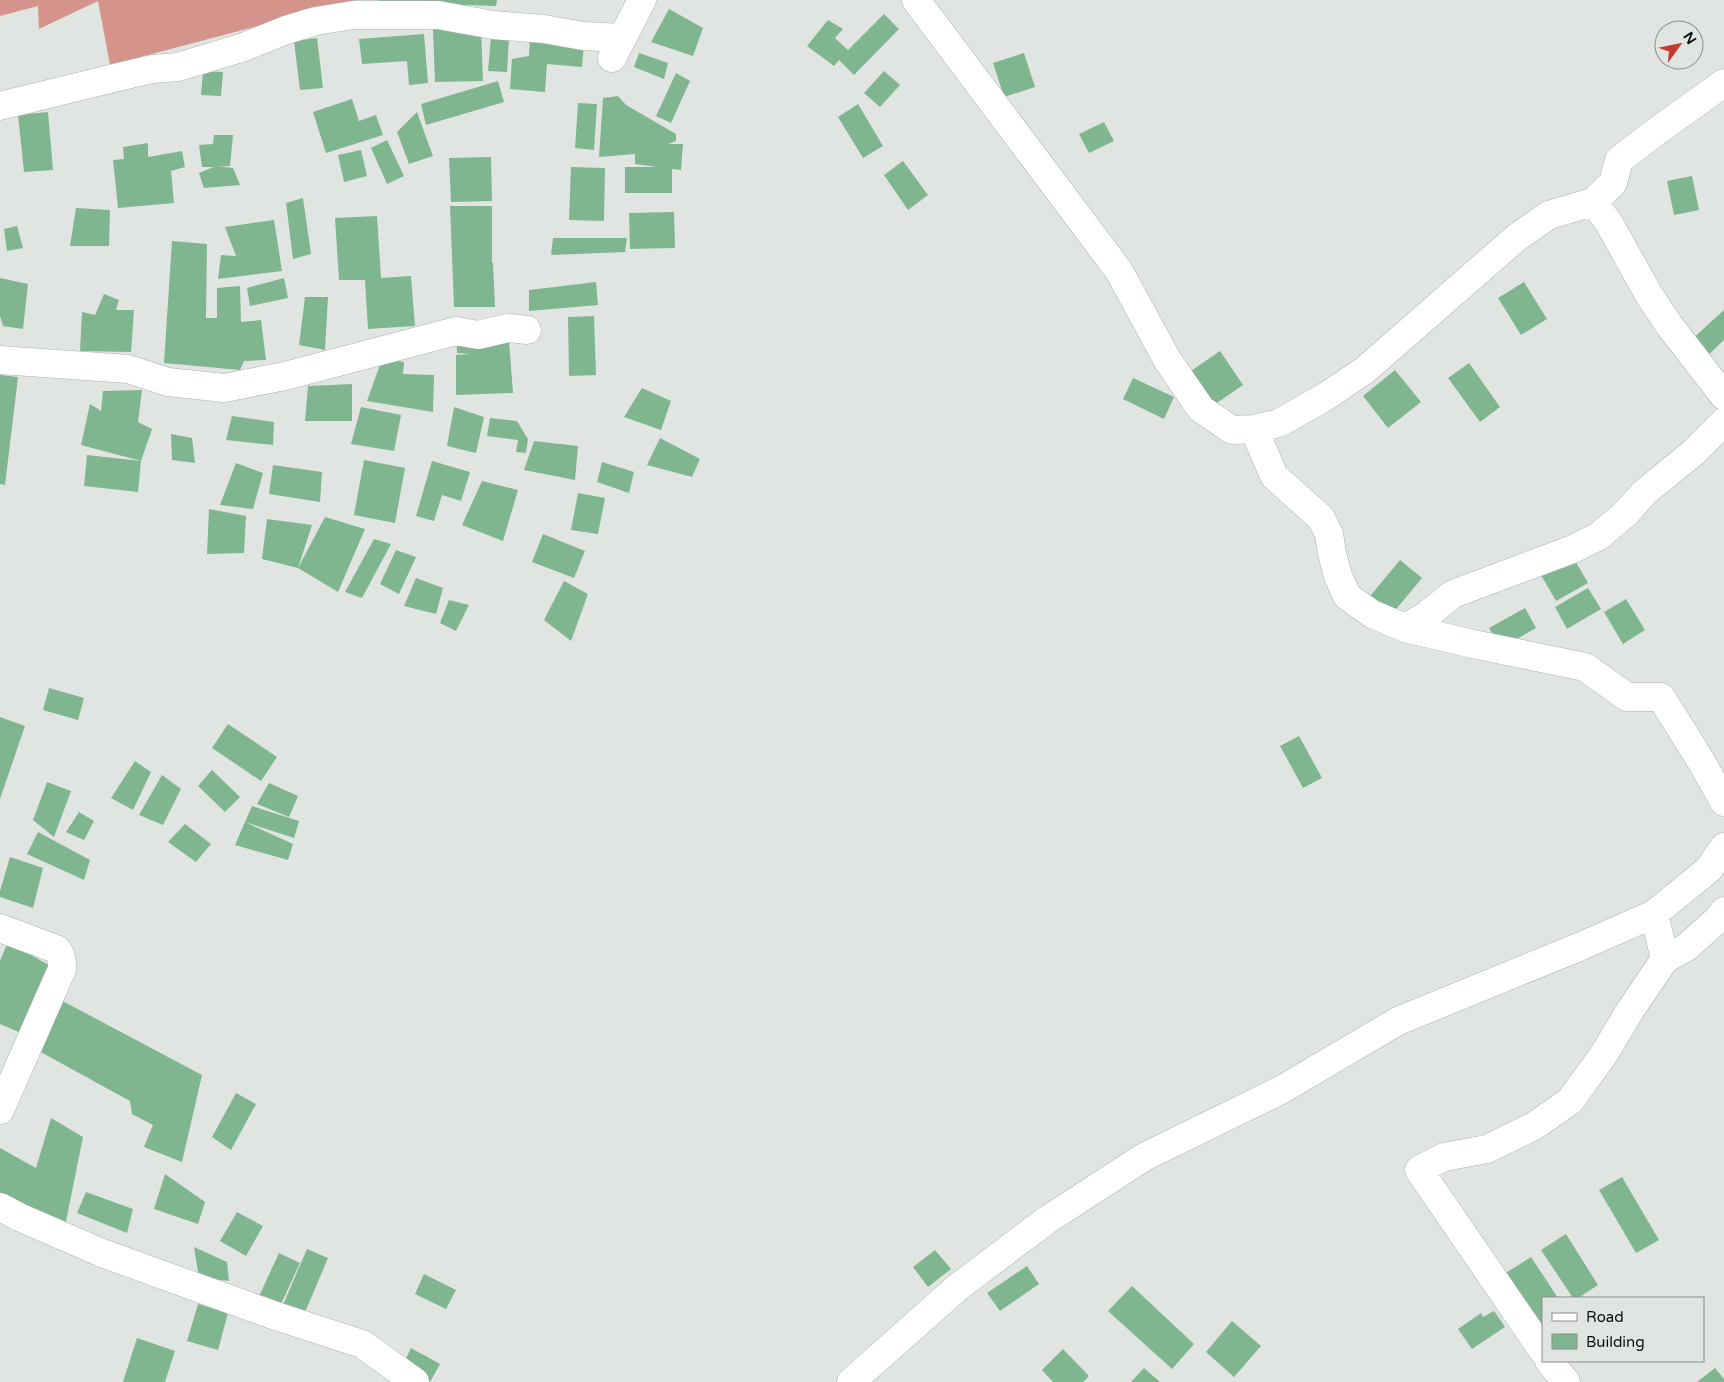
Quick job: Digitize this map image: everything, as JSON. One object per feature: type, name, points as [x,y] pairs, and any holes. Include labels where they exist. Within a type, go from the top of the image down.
[{"type":"street","points":[[0,106],[114,78],[178,67],[244,47],[286,30],[316,21],[353,15],[438,15],[493,25],[583,36],[617,48],[642,0]]},
{"type":"street","points":[[916,0],[1119,271],[1168,361],[1201,409],[1232,430],[1254,429],[1279,423],[1325,397],[1365,370],[1502,250],[1549,215],[1593,202],[1613,183],[1619,160],[1724,83]]},
{"type":"street","points":[[1593,202],[1609,223],[1649,295],[1668,324],[1724,396]]},
{"type":"street","points":[[0,360],[128,369],[168,382],[224,388],[286,376],[456,330],[478,335],[508,328],[527,330]]},
{"type":"street","points":[[1405,628],[1427,615],[1453,594],[1557,556],[1599,536],[1626,514],[1645,492],[1694,452],[1724,422]]},
{"type":"street","points":[[1254,429],[1274,476],[1321,518],[1329,534],[1334,561],[1347,596],[1372,614],[1405,628],[1473,644],[1585,666],[1627,697],[1661,697],[1724,802]]},
{"type":"street","points":[[851,1382],[958,1287],[1047,1220],[1144,1157],[1281,1090],[1398,1021],[1579,947],[1654,914],[1709,869],[1724,847]]},
{"type":"street","points":[[1542,1350],[1419,1170],[1444,1157],[1487,1149],[1534,1126],[1570,1101],[1604,1054],[1630,1009],[1665,959],[1687,947],[1719,918],[1724,911]]},
{"type":"street","points":[[1654,914],[1665,959]]},
{"type":"street","points":[[0,928],[56,949],[62,959],[62,969],[0,1110]]},
{"type":"street","points":[[0,1206],[102,1253],[276,1316],[362,1344],[415,1382]]},
{"type":"street","points":[[1551,1362],[1566,1382]]},
{"type":"shaded area","points":[[0,0],[356,0],[110,65],[98,1],[39,29],[38,6],[0,16]]},
{"type":"building","points":[[378,0],[497,0],[496,6],[378,2]]},
{"type":"building","points":[[669,9],[703,28],[693,56],[651,42]]},
{"type":"building","points":[[884,14],[899,29],[854,75],[839,60],[834,66],[807,46],[828,20],[843,29],[835,38],[848,50]]},
{"type":"building","points":[[481,28],[483,81],[435,82],[433,29]]},
{"type":"building","points":[[424,34],[428,83],[409,85],[407,61],[362,64],[359,39]]},
{"type":"building","points":[[491,36],[509,38],[507,72],[488,71]]},
{"type":"building","points":[[317,38],[323,88],[300,90],[294,41]]},
{"type":"building","points":[[530,38],[584,43],[582,67],[547,64],[545,92],[510,89],[512,59],[529,56]]},
{"type":"building","points":[[639,53],[668,63],[664,79],[634,67]]},
{"type":"building","points":[[1024,53],[1035,87],[1004,97],[993,63]]},
{"type":"building","points":[[203,71],[223,72],[221,96],[201,95]]},
{"type":"building","points":[[884,71],[900,85],[880,107],[864,93]]},
{"type":"building","points":[[676,73],[690,81],[671,123],[656,116]]},
{"type":"building","points":[[498,81],[504,102],[426,125],[421,104]]},
{"type":"building","points":[[618,96],[626,105],[676,134],[676,141],[668,144],[683,144],[681,170],[672,169],[672,193],[625,193],[625,167],[657,167],[635,164],[635,154],[599,157],[603,98]]},
{"type":"building","points":[[352,99],[359,121],[376,115],[383,135],[326,153],[313,112]]},
{"type":"building","points":[[578,103],[597,104],[594,150],[575,148]]},
{"type":"building","points":[[858,104],[883,146],[863,158],[838,117]]},
{"type":"building","points":[[48,112],[53,170],[24,172],[18,115]]},
{"type":"building","points":[[417,112],[433,156],[409,164],[397,132]]},
{"type":"building","points":[[1104,122],[1114,141],[1089,153],[1079,134]]},
{"type":"building","points":[[214,135],[233,135],[230,166],[202,167],[199,145],[213,144]]},
{"type":"building","points":[[387,140],[404,176],[387,184],[371,148]]},
{"type":"building","points":[[148,143],[148,157],[182,151],[185,167],[171,171],[174,203],[118,208],[113,160],[124,159],[123,147]]},
{"type":"building","points":[[361,150],[367,176],[344,182],[338,155]]},
{"type":"building","points":[[491,157],[492,201],[451,202],[449,158]]},
{"type":"building","points":[[903,161],[928,195],[908,210],[884,175]]},
{"type":"building","points":[[216,166],[233,168],[240,185],[204,188],[199,173]]},
{"type":"building","points":[[571,167],[605,168],[604,221],[569,220]]},
{"type":"building","points":[[1692,176],[1699,210],[1674,215],[1667,181]]},
{"type":"building","points":[[303,198],[311,254],[293,259],[286,203]]},
{"type":"building","points":[[450,206],[492,206],[492,263],[495,307],[454,307]]},
{"type":"building","points":[[76,208],[110,210],[109,246],[70,246]]},
{"type":"building","points":[[674,212],[675,248],[630,249],[629,213]]},
{"type":"building","points":[[377,216],[381,278],[411,276],[415,326],[368,329],[365,280],[339,280],[335,218]]},
{"type":"building","points":[[274,220],[282,271],[218,279],[221,255],[236,256],[225,227]]},
{"type":"building","points":[[17,226],[23,248],[7,251],[4,229]]},
{"type":"building","points":[[553,238],[627,238],[625,252],[551,255]]},
{"type":"building","points":[[172,241],[207,244],[206,318],[217,318],[217,288],[240,286],[241,322],[261,320],[266,360],[244,361],[240,370],[164,363]]},
{"type":"building","points":[[0,278],[28,284],[23,329],[3,326],[0,316]]},
{"type":"building","points":[[284,278],[288,298],[250,306],[247,288]]},
{"type":"building","points":[[596,282],[598,305],[529,311],[529,290]]},
{"type":"building","points":[[1524,282],[1547,319],[1521,335],[1498,298]]},
{"type":"building","points":[[104,294],[119,300],[116,310],[134,310],[131,352],[80,351],[82,312],[95,315]]},
{"type":"building","points":[[305,297],[328,297],[325,350],[299,345]]},
{"type":"building","points":[[1724,310],[1724,340],[1705,358],[1689,342]]},
{"type":"building","points":[[594,316],[596,375],[569,376],[568,317]]},
{"type":"building","points":[[508,328],[513,393],[456,395],[456,355],[471,354],[457,353],[456,331]]},
{"type":"building","points":[[1220,351],[1243,385],[1211,407],[1188,373]]},
{"type":"building","points":[[382,359],[404,362],[403,374],[434,375],[433,412],[367,401]]},
{"type":"building","points":[[1469,363],[1500,407],[1480,422],[1448,378]]},
{"type":"building","points":[[1395,370],[1421,402],[1388,428],[1363,396]]},
{"type":"building","points":[[0,375],[18,377],[5,485],[0,484]]},
{"type":"building","points":[[1133,378],[1174,397],[1164,419],[1123,399]]},
{"type":"building","points":[[352,384],[352,421],[305,421],[308,386]]},
{"type":"building","points":[[642,388],[671,401],[661,430],[624,417]]},
{"type":"building","points":[[142,390],[138,422],[152,429],[141,461],[81,445],[90,404],[101,411],[103,391]]},
{"type":"building","points":[[361,407],[401,415],[394,451],[351,444]]},
{"type":"building","points":[[454,407],[484,417],[476,453],[447,446]]},
{"type":"building","points":[[232,416],[274,422],[273,445],[226,440]]},
{"type":"building","points":[[490,418],[517,421],[528,439],[526,453],[516,452],[518,440],[487,436]]},
{"type":"building","points":[[171,434],[192,438],[195,463],[172,460]]},
{"type":"building","points":[[660,438],[700,459],[692,477],[647,465]]},
{"type":"building","points":[[534,441],[578,446],[575,480],[524,470]]},
{"type":"building","points":[[87,455],[141,461],[138,492],[84,486]]},
{"type":"building","points":[[364,460],[405,468],[395,523],[354,515]]},
{"type":"building","points":[[432,461],[470,472],[461,501],[442,495],[434,521],[416,516]]},
{"type":"building","points":[[602,462],[634,472],[629,493],[597,482]]},
{"type":"building","points":[[236,463],[263,473],[253,509],[220,505]]},
{"type":"building","points":[[273,465],[322,472],[320,502],[269,494]]},
{"type":"building","points":[[482,481],[518,490],[503,541],[462,525]]},
{"type":"building","points":[[578,493],[605,498],[598,534],[571,530]]},
{"type":"building","points":[[209,509],[246,516],[244,553],[207,554]]},
{"type":"building","points":[[325,517],[365,529],[338,592],[298,568]]},
{"type":"building","points":[[267,519],[312,525],[298,568],[262,559]]},
{"type":"building","points":[[543,534],[585,551],[574,578],[532,562]]},
{"type":"building","points":[[374,539],[391,544],[362,598],[345,592]]},
{"type":"building","points":[[396,550],[416,557],[399,594],[380,584]]},
{"type":"building","points":[[1573,557],[1588,583],[1556,601],[1541,575]]},
{"type":"building","points":[[1400,560],[1422,578],[1388,619],[1366,601]]},
{"type":"building","points":[[416,578],[443,588],[436,614],[404,606]]},
{"type":"building","points":[[564,581],[588,594],[571,641],[544,620]]},
{"type":"building","points":[[1588,588],[1601,609],[1567,629],[1555,607]]},
{"type":"building","points":[[1626,599],[1645,630],[1623,644],[1604,612]]},
{"type":"building","points":[[449,600],[469,605],[456,631],[440,623]]},
{"type":"building","points":[[1525,608],[1536,628],[1501,648],[1489,628]]},
{"type":"building","points":[[49,688],[84,698],[78,720],[43,710]]},
{"type":"building","points":[[0,717],[25,726],[0,799]]},
{"type":"building","points":[[228,724],[277,757],[261,781],[212,748]]},
{"type":"building","points":[[1299,736],[1322,778],[1303,788],[1280,746]]},
{"type":"building","points":[[135,761],[151,772],[133,810],[111,798]]},
{"type":"building","points":[[212,770],[240,797],[225,812],[198,786]]},
{"type":"building","points":[[162,775],[181,789],[163,825],[139,815]]},
{"type":"building","points":[[47,782],[71,791],[54,837],[33,820]]},
{"type":"building","points":[[269,783],[298,796],[289,817],[257,804]]},
{"type":"building","points":[[252,806],[299,821],[294,838],[245,822]]},
{"type":"building","points":[[79,812],[94,821],[84,840],[66,832]]},
{"type":"building","points":[[245,822],[293,844],[288,860],[235,845]]},
{"type":"building","points":[[185,824],[211,844],[196,862],[168,842]]},
{"type":"building","points":[[38,832],[90,860],[84,880],[27,854]]},
{"type":"building","points":[[10,857],[43,868],[33,908],[0,897]]},
{"type":"building","points":[[8,942],[54,968],[28,1036],[0,1024],[0,961]]},
{"type":"building","points":[[55,997],[202,1075],[182,1162],[144,1147],[153,1125],[132,1114],[130,1101],[37,1050]]},
{"type":"building","points":[[236,1093],[256,1104],[231,1150],[212,1137]]},
{"type":"building","points":[[51,1118],[83,1137],[64,1231],[0,1200],[0,1148],[36,1168]]},
{"type":"building","points":[[165,1174],[205,1202],[198,1224],[154,1209]]},
{"type":"building","points":[[1622,1177],[1659,1240],[1636,1253],[1599,1190]]},
{"type":"building","points":[[86,1192],[133,1209],[127,1233],[77,1213]]},
{"type":"building","points":[[237,1212],[263,1226],[246,1256],[220,1241]]},
{"type":"building","points":[[1566,1234],[1598,1285],[1580,1297],[1572,1297],[1541,1250]]},
{"type":"building","points":[[194,1247],[227,1262],[229,1281],[199,1278]]},
{"type":"building","points":[[307,1249],[328,1258],[300,1324],[279,1314]]},
{"type":"building","points":[[935,1250],[951,1269],[928,1287],[913,1267]]},
{"type":"building","points":[[279,1253],[300,1263],[276,1315],[255,1305]]},
{"type":"building","points":[[1531,1257],[1557,1297],[1542,1297],[1542,1326],[1536,1330],[1501,1276]]},
{"type":"building","points":[[1027,1266],[1039,1284],[1000,1311],[987,1293]]},
{"type":"building","points":[[424,1274],[456,1290],[446,1309],[415,1294]]},
{"type":"building","points":[[1132,1286],[1194,1344],[1172,1369],[1108,1311]]},
{"type":"building","points":[[198,1304],[228,1313],[218,1350],[187,1341]]},
{"type":"building","points":[[1494,1311],[1505,1327],[1472,1349],[1458,1329],[1481,1313],[1483,1317]]},
{"type":"building","points":[[1232,1321],[1261,1346],[1234,1377],[1206,1352]]},
{"type":"building","points":[[137,1338],[175,1351],[165,1382],[123,1382]]},
{"type":"building","points":[[411,1348],[440,1364],[430,1382],[426,1382],[401,1369]]},
{"type":"building","points":[[1063,1349],[1089,1376],[1083,1382],[1053,1382],[1042,1370]]},
{"type":"building","points":[[1144,1368],[1160,1382],[1131,1382]]},
{"type":"building","points":[[1715,1368],[1724,1379],[1724,1382],[1697,1382]]}]
